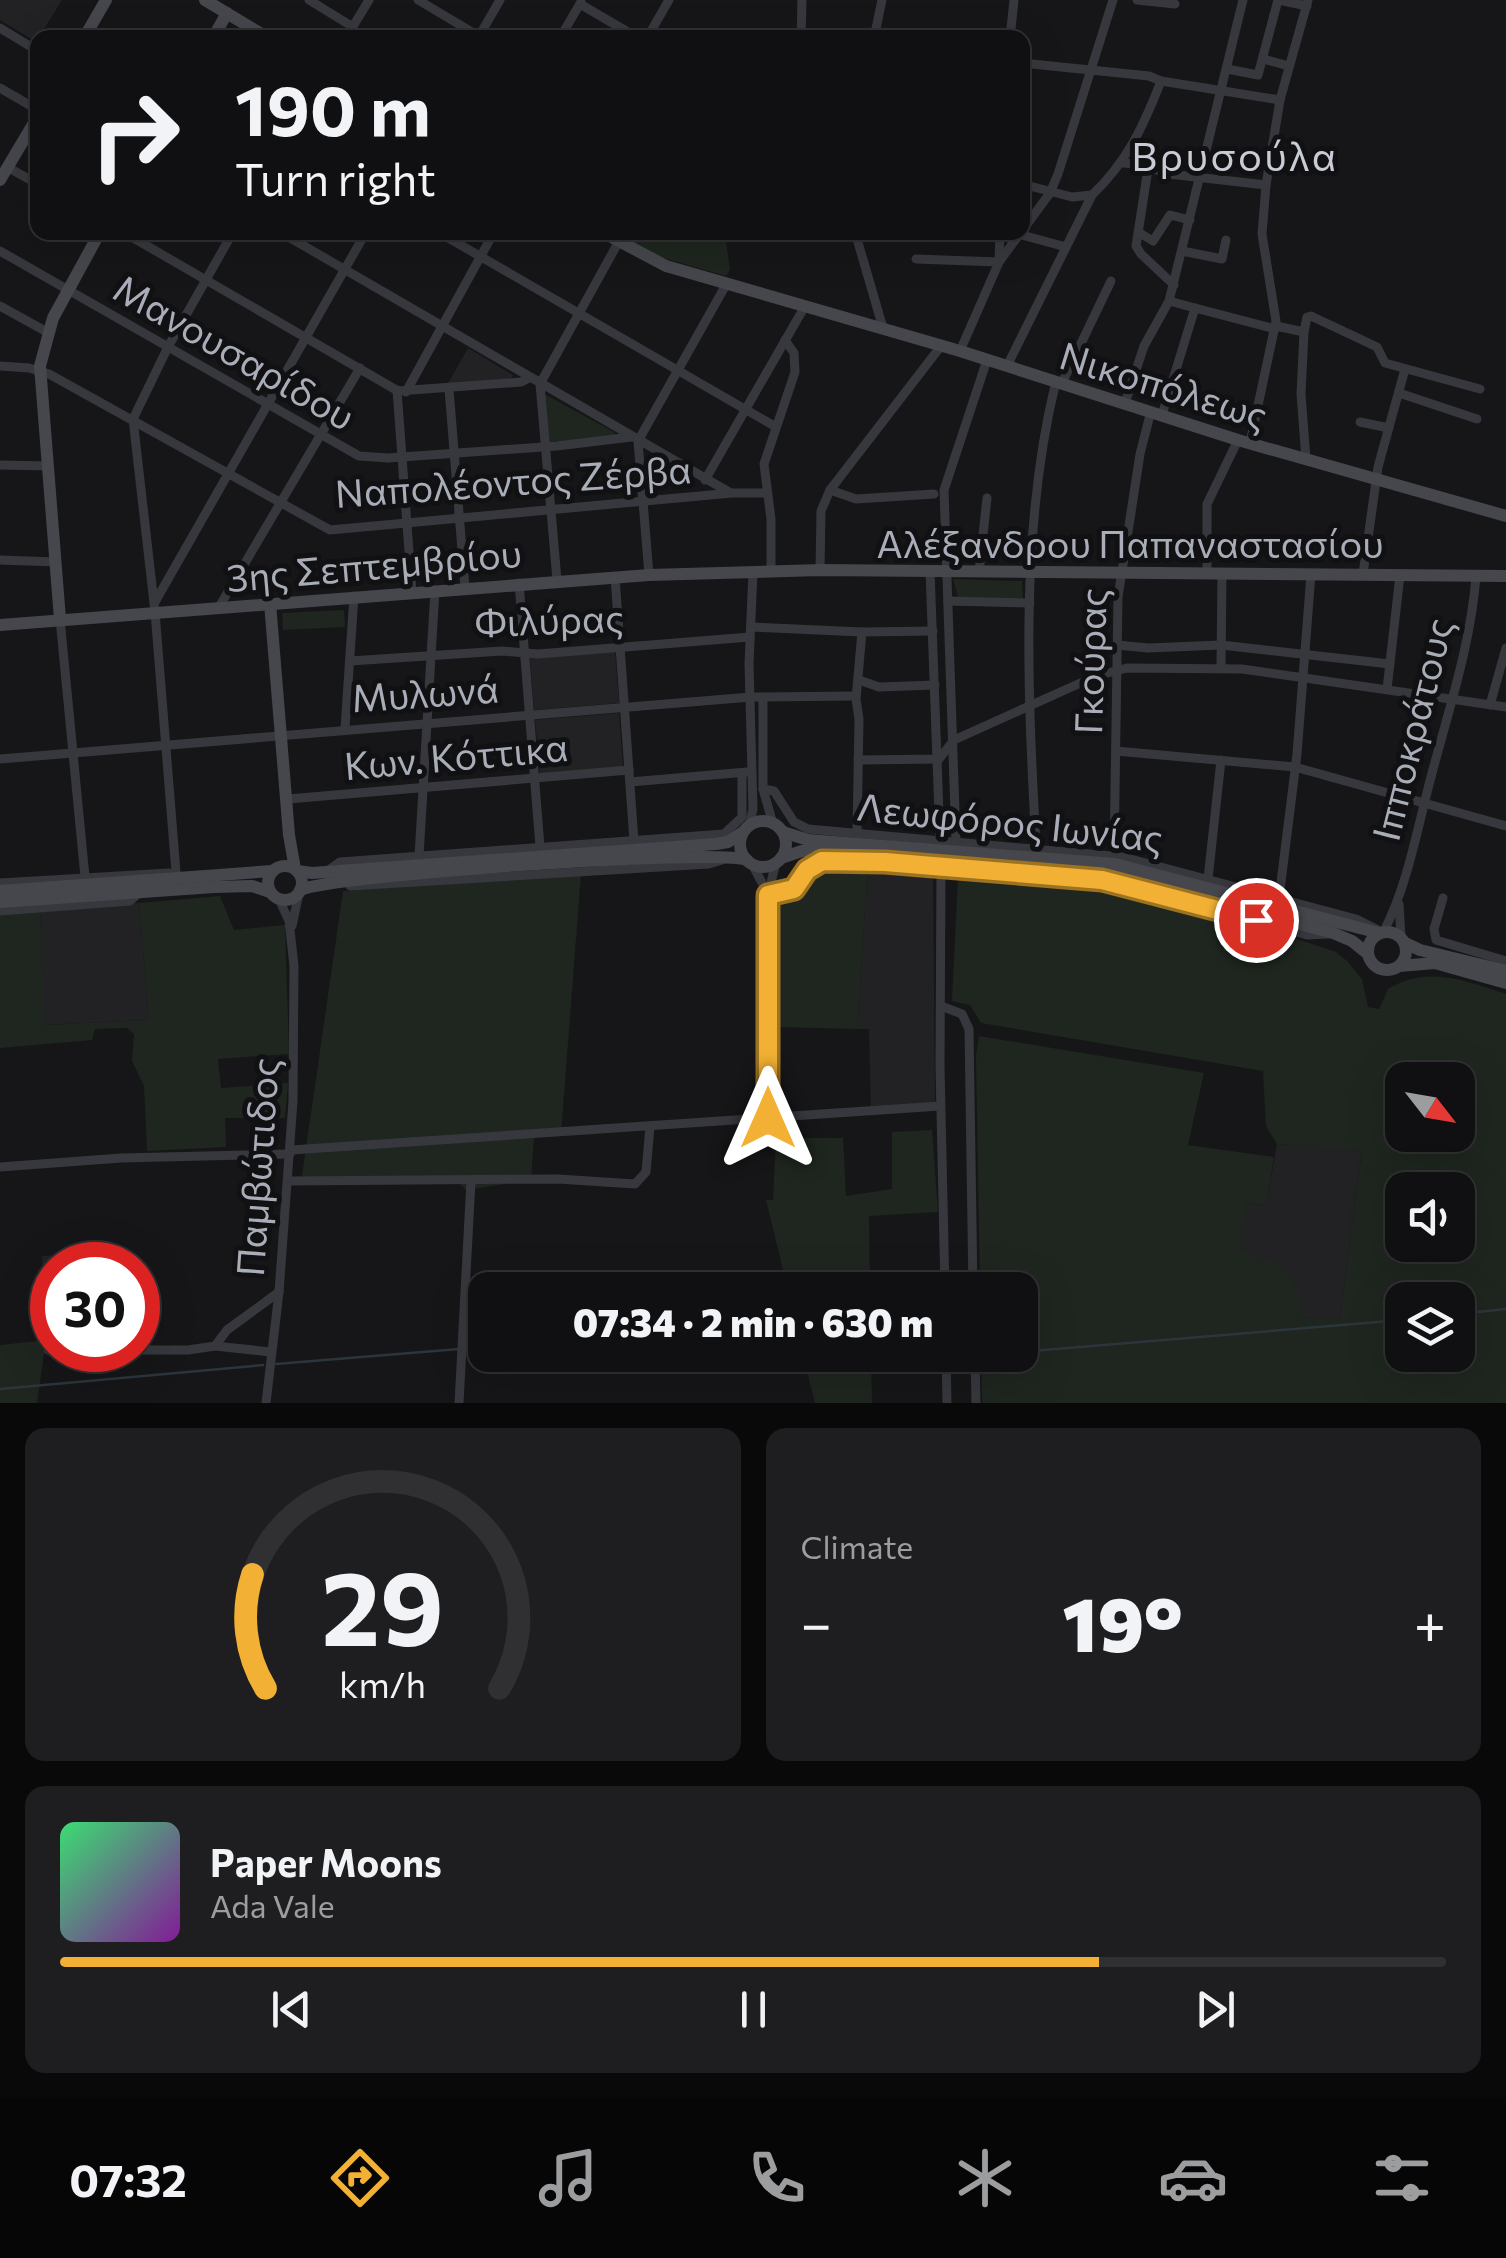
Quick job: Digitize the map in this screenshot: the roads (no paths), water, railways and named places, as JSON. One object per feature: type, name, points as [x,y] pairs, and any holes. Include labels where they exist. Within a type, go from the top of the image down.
[{"type":"street","points":[[92,30],[106,0]]},
{"type":"street","points":[[205,0],[255,30]]},
{"type":"street","points":[[309,0],[353,27]]},
{"type":"street","points":[[351,30],[369,0]]},
{"type":"street","points":[[418,0],[468,30]]},
{"type":"street","points":[[484,30],[500,0]]},
{"type":"street","points":[[651,30],[668,0]]},
{"type":"street","points":[[802,0],[802,30]]},
{"type":"street","points":[[876,30],[882,0]]},
{"type":"street","points":[[1011,30],[1014,0]]},
{"type":"street","points":[[1030,218],[1050,192],[1113,0]]},
{"type":"street","points":[[1137,0],[1175,4]]},
{"type":"street","points":[[1125,403],[1140,354],[1174,284],[1243,0]]},
{"type":"street","points":[[1207,574],[1207,504],[1244,441],[1275,328],[1262,234],[1266,185],[1280,100],[1307,3],[1278,0],[1258,74],[1227,69]]},
{"type":"street","points":[[565,30],[581,2],[625,30]]},
{"type":"street","points":[[218,30],[228,13]]},
{"type":"street","points":[[0,28],[30,46]]},
{"type":"street","points":[[1262,59],[1289,66]]},
{"type":"street","points":[[1030,63],[1150,76],[1280,100]]},
{"type":"street","points":[[1007,366],[1092,195],[1123,163],[1162,80]]},
{"type":"street","points":[[0,88],[30,108]]},
{"type":"street","points":[[30,126],[2,170],[30,181]]},
{"type":"street","points":[[1123,163],[1200,178],[1266,185]]},
{"type":"street","points":[[1148,169],[1138,252],[1174,284]]},
{"type":"street","points":[[1030,186],[1077,198],[1092,195]]},
{"type":"street","points":[[1138,232],[1153,241],[1170,214],[1190,220]]},
{"type":"street","points":[[1030,236],[1066,247]]},
{"type":"street","points":[[85,877],[39,370],[47,332],[96,240]]},
{"type":"street","points":[[137,240],[402,391],[449,390],[530,378]]},
{"type":"street","points":[[176,872],[134,419],[168,347],[228,240]]},
{"type":"street","points":[[293,240],[732,493]]},
{"type":"street","points":[[154,608],[361,240]]},
{"type":"street","points":[[452,240],[776,427]]},
{"type":"street","points":[[412,592],[401,457],[402,391],[490,240]]},
{"type":"street","points":[[557,580],[540,384],[621,240]]},
{"type":"street","name":"Νικοπόλεως","points":[[625,240],[666,266],[1506,516]]},
{"type":"street","points":[[856,240],[882,328]]},
{"type":"street","points":[[1000,240],[1000,262]]},
{"type":"street","points":[[960,351],[1000,262],[1014,240]]},
{"type":"street","points":[[1182,250],[1222,259],[1226,240]]},
{"type":"street","name":"Μανουσαρίδου","points":[[0,251],[360,456],[401,457],[634,439]]},
{"type":"street","points":[[1212,269],[1214,257]]},
{"type":"street","points":[[916,260],[1000,262]]},
{"type":"street","points":[[1036,848],[1030,573],[1042,440],[1059,382],[1111,281]]},
{"type":"street","points":[[649,574],[634,439],[727,283]]},
{"type":"street","points":[[1169,301],[1304,332]]},
{"type":"street","points":[[0,306],[47,332]]},
{"type":"street","points":[[704,480],[805,306]]},
{"type":"street","name":"Γκούρας","points":[[1114,856],[1121,573],[1140,454],[1195,308]]},
{"type":"street","points":[[1306,459],[1300,394],[1307,317],[1377,347],[1382,361],[1480,389]]},
{"type":"street","points":[[771,571],[765,458],[795,372],[794,353],[785,340]]},
{"type":"street","points":[[820,570],[821,512],[830,490],[941,346]]},
{"type":"street","points":[[956,842],[946,481],[987,360]]},
{"type":"street","points":[[0,366],[39,370]]},
{"type":"street","points":[[219,607],[360,368]]},
{"type":"street","points":[[1363,574],[1375,480],[1405,369]]},
{"type":"street","name":"Ναπολέοντος Ζέρβα","points":[[39,370],[330,530],[766,493]]},
{"type":"street","points":[[449,390],[465,587]]},
{"type":"street","points":[[1398,394],[1477,419]]},
{"type":"street","points":[[1360,422],[1389,428]]},
{"type":"street","points":[[0,466],[48,466]]},
{"type":"street","points":[[830,490],[856,500],[934,494]]},
{"type":"street","points":[[979,572],[987,498]]},
{"type":"street","points":[[0,560],[56,562]]},
{"type":"street","points":[[930,571],[941,854],[940,1106],[945,1272]]},
{"type":"street","points":[[326,872],[340,862],[702,838],[734,828],[744,811],[751,697],[752,572]]},
{"type":"street","name":"Αλέξανδρου Παπαναστασίου","points":[[752,572],[1506,576]]},
{"type":"street","name":"3ης Σεπτεμβρίου","points":[[0,625],[154,608],[219,607],[649,574],[752,572]]},
{"type":"street","points":[[1221,668],[1222,574]]},
{"type":"street","points":[[1279,898],[1295,767],[1311,574]]},
{"type":"street","points":[[1387,689],[1400,574]]},
{"type":"street","name":"Ιπποκράτους","points":[[1381,932],[1400,896],[1473,610],[1476,576]]},
{"type":"street","points":[[614,577],[634,841]]},
{"type":"street","points":[[520,583],[540,847]]},
{"type":"street","points":[[419,856],[435,590]]},
{"type":"street","points":[[345,728],[354,596]]},
{"type":"street","points":[[948,600],[1030,603]]},
{"type":"street","points":[[0,902],[244,886],[290,899],[300,891],[302,880],[289,835],[270,603]]},
{"type":"street","name":"Φιλύρας","points":[[350,660],[620,647],[751,632],[933,631]]},
{"type":"street","points":[[857,833],[856,696],[862,632]]},
{"type":"street","points":[[1117,645],[1221,645],[1390,664]]},
{"type":"street","points":[[1490,704],[1506,648]]},
{"type":"street","points":[[939,760],[954,740],[1117,669],[1221,668],[1506,707]]},
{"type":"street","points":[[859,680],[879,687],[935,685]]},
{"type":"street","name":"Μυλωνά","points":[[0,759],[751,697],[856,696]]},
{"type":"street","points":[[763,697],[762,789],[786,846],[768,895],[768,1118]]},
{"type":"street","points":[[1116,751],[1295,767],[1506,826]]},
{"type":"street","points":[[858,760],[939,760]]},
{"type":"street","points":[[1208,879],[1221,760]]},
{"type":"street","name":"Κων. Κόττικα","points":[[288,799],[629,770]]},
{"type":"street","points":[[630,782],[746,772]]},
{"type":"street","points":[[746,772],[753,809],[740,846],[768,895]]},
{"type":"street","name":"Λεωφόρος Ιωνίας","points":[[762,789],[774,791],[800,826],[857,833],[941,854]]},
{"type":"street","name":"Λεωφόρος Ιωνίας","points":[[296,870],[326,872],[716,844],[728,842],[761,821],[799,839],[941,854]]},
{"type":"street","points":[[275,895],[268,881],[289,835]]},
{"type":"street","name":"Λεωφόρος Ιωνίας","points":[[300,891],[338,882],[729,855],[764,866],[802,850],[941,854],[956,842],[1114,856],[1356,919],[1381,932]]},
{"type":"street","points":[[941,854],[1100,871],[1334,934],[1368,953]]},
{"type":"street","points":[[768,895],[794,889],[814,865],[833,859],[941,854],[1115,864],[1381,932],[1420,950],[1506,971]]},
{"type":"street","points":[[0,891],[276,868],[296,870]]},
{"type":"street","points":[[0,883],[226,870],[240,874]]},
{"type":"street","name":"Παμβώτιδος","points":[[291,934],[300,891]]},
{"type":"street","points":[[0,911],[130,902],[141,892]]},
{"type":"street","name":"Παμβώτιδος","points":[[266,1403],[291,1152],[294,1058],[291,934],[275,895]]},
{"type":"street","name":"Ιπποκράτους","points":[[1400,896],[1403,940]]},
{"type":"street","points":[[1443,898],[1434,929],[1436,940],[1506,961]]},
{"type":"street","points":[[1381,932],[1370,941],[1368,953],[1371,962],[1382,970],[1423,962],[1506,986]]},
{"type":"street","points":[[1399,966],[1406,956],[1403,940]]},
{"type":"street","points":[[941,1006],[964,1015],[969,1029],[973,1272]]},
{"type":"street","points":[[0,1167],[291,1152],[940,1106]]},
{"type":"street","points":[[288,1180],[558,1178],[635,1184],[645,1175],[650,1126]]},
{"type":"street","points":[[459,1403],[471,1181]]},
{"type":"street","points":[[215,1346],[227,1330],[279,1292]]},
{"type":"street","points":[[160,1350],[215,1346],[271,1352]]},
{"type":"street","points":[[946,1372],[947,1403]]},
{"type":"street","points":[[975,1372],[976,1403]]},
{"type":"waterway","points":[[1475,1312],[1506,1309]]},
{"type":"waterway","points":[[1038,1350],[1385,1321]]},
{"type":"waterway","points":[[276,1364],[459,1349]]},
{"type":"waterway","points":[[0,1389],[263,1365]]},
{"type":"district","name":"Βρυσούλα","points":[[1235,154]]}]
